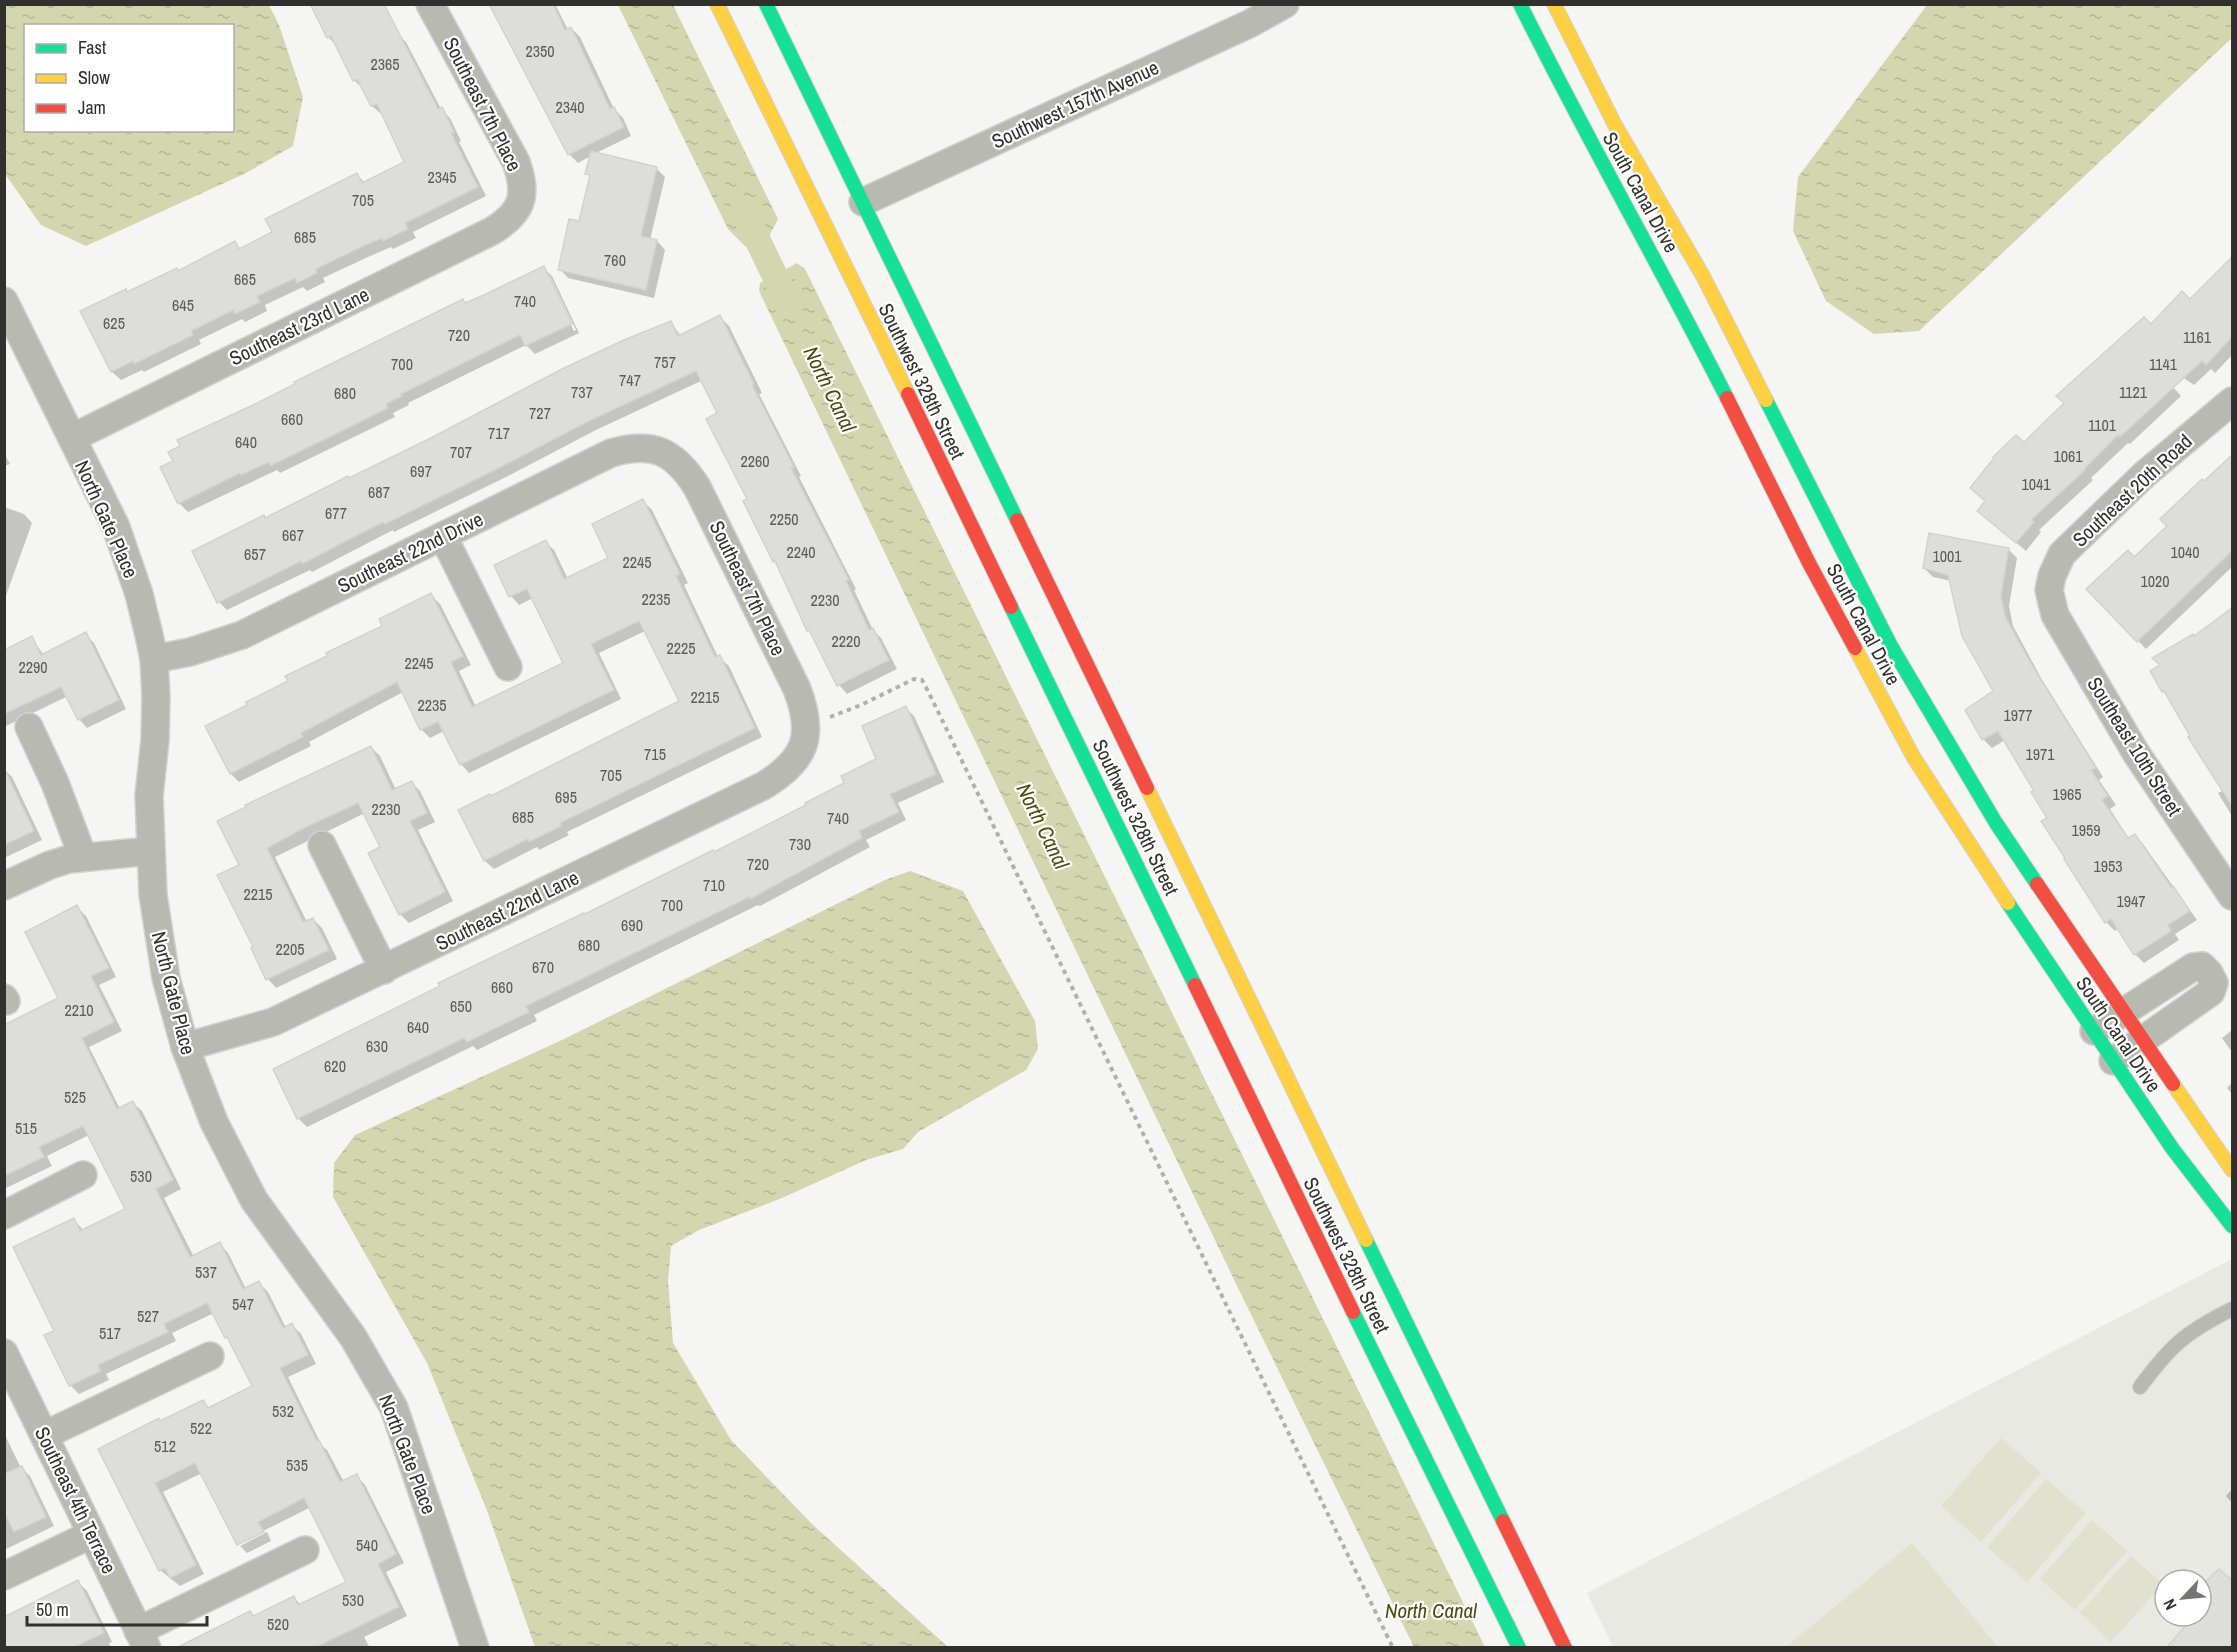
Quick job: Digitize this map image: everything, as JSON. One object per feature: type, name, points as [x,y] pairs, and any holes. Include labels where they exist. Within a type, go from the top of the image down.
[{"type":"street","name":"Southeast 7th Place","points":[[430,4],[516,162],[523,185],[519,206]]},
{"type":"street","name":"Southwest 328th Street","points":[[717,4],[1338,1281],[1519,1647]]},
{"type":"street","name":"Southwest 328th Street","points":[[766,4],[1565,1647]]},
{"type":"street","name":"Southwest 157th Avenue","points":[[863,202],[1249,24],[1285,4]]},
{"type":"street","name":"South Canal Drive","points":[[1520,4],[1562,89],[1674,293],[1809,563],[1914,758],[2172,1148],[2232,1226]]},
{"type":"street","name":"South Canal Drive","points":[[1554,4],[1615,124],[1703,276],[1891,646],[1996,823],[2232,1170]]},
{"type":"street","name":"Southeast 23rd Lane","points":[[72,438],[492,231],[510,220],[519,206]]},
{"type":"street","name":"North Gate Place","points":[[4,301],[125,551],[139,594],[154,658],[156,697],[150,796],[150,851],[158,935],[166,978],[185,1047],[214,1122],[248,1190],[352,1337],[394,1408],[475,1647]]},
{"type":"street","name":"Southeast 20th Road","points":[[2049,590],[2052,576],[2062,554],[2145,474],[2232,401]]},
{"type":"street","name":"Southeast 22nd Drive","points":[[154,658],[198,650],[242,634],[611,453],[636,447],[664,452]]},
{"type":"street","name":"Southeast 7th Place","points":[[664,452],[686,471],[703,497],[797,689],[807,730]]},
{"type":"street","points":[[443,536],[508,667]]},
{"type":"street","name":"Southeast 10th Street","points":[[2049,590],[2055,615],[2136,753],[2232,896]]},
{"type":"street","points":[[29,727],[55,783],[82,857]]},
{"type":"street","name":"Southeast 22nd Lane","points":[[185,1047],[273,1023],[763,786],[794,763],[805,746],[807,730]]},
{"type":"street","points":[[322,845],[384,970]]},
{"type":"street","points":[[4,886],[50,865],[82,857],[150,851]]},
{"type":"street","points":[[2094,1031],[2193,967],[2202,966],[2209,974],[2214,983],[2211,992],[2114,1061]]},
{"type":"street","points":[[4,1215],[83,1175]]},
{"type":"street","name":"Southeast 4th Terrace","points":[[4,1353],[142,1639]]},
{"type":"street","points":[[45,1435],[210,1356]]},
{"type":"street","points":[[4,1576],[92,1534]]},
{"type":"street","points":[[142,1639],[304,1550]]},
{"type":"lane","points":[[2140,1387],[2158,1363],[2181,1339],[2198,1326],[2232,1309]]},
{"type":"path","points":[[807,730],[909,680],[917,678],[922,680],[1393,1647]]},
{"type":"shaded area","points":[[2230,1260],[2232,1264],[2232,1647],[1613,1647],[1587,1593]]},
{"type":"shaded area","points":[[2001,1438],[2041,1473],[1981,1542],[1941,1506]]},
{"type":"shaded area","points":[[2046,1479],[2086,1513],[2027,1582],[1987,1547]]},
{"type":"shaded area","points":[[2092,1520],[2127,1551],[2075,1610],[2040,1579]]},
{"type":"shaded area","points":[[1912,1543],[1998,1647],[1786,1647]]},
{"type":"shaded area","points":[[2131,1556],[2153,1575],[2153,1595],[2111,1642],[2080,1613]]},
{"type":"water","points":[[4,5],[269,5],[279,25],[303,97],[293,146],[244,174],[86,246],[41,225],[5,174]]},
{"type":"water","points":[[618,5],[673,5],[778,219],[768,238],[746,247],[728,229]]},
{"type":"water","points":[[1927,5],[2232,5],[2232,38],[1919,331],[1874,334],[1826,301],[1793,231],[1798,177]]},
{"type":"water","name":"North Canal","points":[[797,263],[805,269],[1485,1647],[1414,1647],[1240,1292],[759,291],[760,283]]},
{"type":"water","points":[[910,871],[963,891],[1035,1021],[1038,1049],[1026,1070],[918,1132],[903,1149],[866,1160],[782,1198],[699,1230],[671,1246],[668,1281],[673,1343],[731,1440],[812,1524],[948,1647],[535,1647],[486,1508],[427,1363],[333,1197],[334,1163],[355,1135],[564,1039],[885,880]]},
{"type":"building","points":[[310,4],[384,4],[438,109],[442,107],[454,132],[451,133],[478,187],[405,223],[408,229],[383,241],[382,238],[359,248],[316,269],[317,273],[297,283],[295,278],[257,296],[260,302],[235,314],[233,310],[191,331],[193,335],[134,364],[133,361],[111,372],[80,311],[177,268],[178,271],[235,241],[239,249],[272,232],[265,219],[357,173],[362,183],[404,162],[377,104],[371,106],[357,79],[353,81],[331,36],[327,38]]},
{"type":"building","points":[[489,4],[553,4],[565,30],[571,27],[610,109],[614,107],[624,127],[568,155]]},
{"type":"building","points":[[591,151],[657,167],[641,236],[657,240],[646,290],[558,270],[569,219],[579,221],[590,175],[585,174]]},
{"type":"building","points":[[2232,257],[2232,337],[2206,365],[2202,361],[2120,437],[2118,435],[2085,470],[2031,520],[2034,522],[2016,543],[1977,511],[1985,501],[1970,488],[1993,457],[2016,435],[2024,442],[2064,403],[2056,396],[2144,317],[2151,324],[2182,291],[2190,299]]},
{"type":"building","points":[[544,266],[572,324],[525,346],[520,335],[401,394],[402,396],[386,404],[388,408],[356,424],[270,466],[269,462],[241,475],[240,473],[178,504],[160,467],[173,461],[168,452],[180,446],[177,440],[251,406],[295,384],[294,382],[463,299],[465,303]]},
{"type":"building","points":[[720,315],[754,384],[752,385],[794,467],[791,468],[849,580],[846,581],[869,630],[873,628],[889,660],[837,686],[809,630],[807,631],[775,561],[773,562],[743,501],[747,499],[706,419],[717,413],[696,371],[587,422],[385,524],[383,522],[302,564],[301,561],[217,603],[192,551],[431,438],[562,369],[624,340],[671,321],[678,336]]},
{"type":"building","points":[[2232,455],[2232,551],[2137,642],[2086,589],[2128,550],[2134,557],[2167,526],[2160,519],[2202,479],[2204,481]]},
{"type":"building","points":[[643,499],[680,574],[676,576],[715,657],[720,655],[755,728],[560,823],[561,826],[529,842],[528,839],[484,861],[458,810],[490,794],[491,796],[679,701],[639,621],[591,644],[614,690],[460,765],[438,722],[420,730],[397,682],[301,733],[303,737],[230,774],[205,726],[288,681],[285,676],[382,626],[379,619],[431,593],[463,656],[451,662],[472,707],[563,663],[527,589],[509,597],[494,565],[546,540],[564,579],[608,558],[592,524]]},
{"type":"building","points":[[1929,533],[2009,548],[2001,596],[2005,616],[2033,667],[2096,768],[2091,770],[2108,796],[2102,800],[2128,838],[2135,834],[2190,911],[2168,925],[2171,931],[2134,955],[2111,919],[2105,923],[2064,859],[2041,821],[2047,818],[2031,792],[2034,791],[1998,731],[1982,740],[1965,710],[1993,691],[1962,636],[1948,575],[1923,568]]},
{"type":"building","points":[[2232,608],[2232,806],[2150,671],[2160,665],[2152,658],[2193,634],[2194,636]]},
{"type":"building","points":[[86,632],[119,700],[78,720],[61,687],[4,714],[4,650],[32,636],[41,655]]},
{"type":"building","points":[[906,706],[936,774],[890,794],[899,812],[859,831],[862,838],[750,899],[749,897],[526,1006],[529,1012],[467,1042],[464,1038],[297,1119],[273,1069],[440,986],[438,983],[585,914],[713,850],[714,852],[806,805],[805,803],[844,783],[841,776],[876,759],[862,726]]},
{"type":"building","points":[[371,746],[392,790],[412,781],[427,813],[410,821],[445,892],[399,915],[368,853],[380,847],[358,803],[304,828],[267,848],[303,922],[313,918],[329,950],[266,980],[251,948],[253,947],[217,875],[239,865],[217,821],[246,807],[245,805]]},
{"type":"building","points":[[4,768],[34,831],[4,845]]},
{"type":"building","points":[[77,905],[109,968],[91,976],[114,1022],[82,1038],[117,1109],[133,1101],[173,1180],[156,1189],[190,1257],[220,1242],[243,1289],[259,1281],[283,1328],[292,1323],[308,1355],[280,1368],[340,1482],[357,1474],[396,1554],[378,1564],[399,1607],[316,1647],[178,1647],[250,1611],[253,1616],[294,1596],[298,1605],[346,1582],[304,1498],[258,1522],[264,1532],[237,1545],[195,1463],[155,1483],[196,1565],[170,1578],[165,1568],[159,1571],[98,1449],[159,1418],[160,1421],[203,1400],[208,1408],[252,1386],[207,1303],[164,1324],[168,1332],[98,1365],[101,1371],[69,1386],[44,1335],[54,1331],[13,1247],[74,1218],[80,1231],[125,1209],[83,1126],[39,1147],[44,1157],[4,1176],[4,1025],[58,998],[25,932]]},
{"type":"building","points":[[22,1466],[46,1517],[14,1532],[4,1512],[4,1474]]},
{"type":"building","points":[[2219,1569],[2232,1580],[2232,1647],[2167,1647],[2184,1628],[2213,1628],[2213,1575]]},
{"type":"building","points":[[78,1580],[104,1633],[74,1647],[4,1647],[4,1617]]},
{"type":"waterway","name":"North Canal","points":[[743,210],[790,307]]},
{"type":"traffic: fast","points":[[766,4],[1017,520]]},
{"type":"traffic: fast","points":[[1520,4],[1727,398]]},
{"type":"traffic: fast","points":[[1766,400],[1891,646],[1996,823],[2037,884]]},
{"type":"traffic: fast","points":[[1011,607],[1195,985]]},
{"type":"traffic: fast","points":[[2008,903],[2172,1148],[2232,1226]]},
{"type":"traffic: fast","points":[[1366,1240],[1503,1521]]},
{"type":"traffic: fast","points":[[1353,1312],[1519,1648]]},
{"type":"traffic: slow","points":[[717,4],[908,394]]},
{"type":"traffic: slow","points":[[1554,4],[1615,125],[1703,276],[1766,400]]},
{"type":"traffic: slow","points":[[1855,648],[1914,758],[2008,903]]},
{"type":"traffic: slow","points":[[1147,788],[1366,1240]]},
{"type":"traffic: slow","points":[[2173,1084],[2232,1170]]},
{"type":"traffic: jam","points":[[908,394],[1011,607]]},
{"type":"traffic: jam","points":[[1727,398],[1809,563],[1855,648]]},
{"type":"traffic: jam","points":[[1017,520],[1147,788]]},
{"type":"traffic: jam","points":[[2037,884],[2173,1084]]},
{"type":"traffic: jam","points":[[1195,985],[1353,1312]]},
{"type":"traffic: jam","points":[[1503,1521],[1565,1648]]}]
